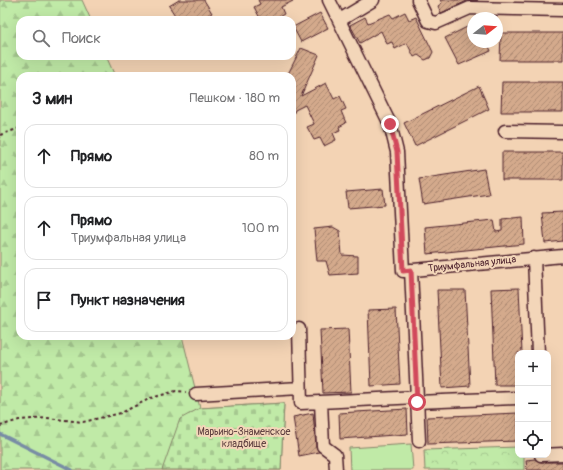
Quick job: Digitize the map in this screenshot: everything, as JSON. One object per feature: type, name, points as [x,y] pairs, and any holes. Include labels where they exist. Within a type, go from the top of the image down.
[{"type":"street","points":[[329,0],[390,124],[397,152],[403,271],[411,270],[419,442]]},
{"type":"street","points":[[340,20],[373,0]]},
{"type":"street","points":[[418,0],[428,21],[436,23],[470,8],[563,10]]},
{"type":"street","points":[[505,131],[563,132]]},
{"type":"street","name":"Триумфальная улица","points":[[411,270],[563,256]]},
{"type":"street","points":[[534,258],[538,350]]},
{"type":"street","points":[[300,329],[301,403],[515,398]]},
{"type":"street","points":[[196,394],[300,388]]},
{"type":"street","points":[[321,402],[323,446],[335,455],[336,470]]},
{"type":"street","points":[[551,455],[563,454]]},
{"type":"path","points":[[0,135],[16,129]]},
{"type":"path","points":[[0,426],[19,420],[47,418],[84,422],[121,413],[152,398],[176,391],[196,394]]},
{"type":"green space","points":[[0,0],[82,0],[89,16],[16,16],[16,60],[108,60],[113,72],[16,72],[16,340],[183,340],[200,408],[284,403],[281,470],[0,470]]},
{"type":"green space","name":"Марьино-Знаменское кладбище","points":[[284,403],[281,470],[162,470],[180,419],[200,408]]},
{"type":"green space","points":[[411,444],[413,470],[350,470],[349,448]]},
{"type":"green space","points":[[515,447],[515,458],[524,458],[524,470],[425,470],[424,450]]},
{"type":"building","points":[[179,0],[204,0],[212,13],[207,16],[175,16],[169,6]]},
{"type":"building","points":[[258,0],[295,0],[281,7],[284,14],[280,16],[259,16],[254,7],[260,4]]},
{"type":"building","points":[[440,0],[478,0],[467,1],[441,13],[438,6],[442,3]]},
{"type":"building","points":[[405,12],[409,20],[416,17],[433,52],[430,58],[425,60],[418,55],[414,57],[407,43],[395,49],[392,42],[387,44],[381,31],[360,43],[350,25],[365,17],[368,23],[390,14],[393,18]]},
{"type":"building","points":[[320,13],[328,28],[301,42],[296,33],[296,25]]},
{"type":"building","points":[[467,27],[467,48],[490,48],[491,51],[459,65],[445,38]]},
{"type":"building","points":[[503,33],[563,33],[563,60],[500,60],[500,48],[503,48]]},
{"type":"building","points":[[301,48],[319,55],[301,96],[326,83],[334,99],[340,96],[346,109],[341,111],[346,123],[339,127],[340,130],[333,133],[336,140],[324,146],[320,138],[314,140],[307,127],[314,124],[305,105],[296,110],[296,72],[289,72]]},
{"type":"building","points":[[502,82],[563,82],[563,112],[501,112]]},
{"type":"building","points":[[479,86],[489,109],[415,146],[404,123]]},
{"type":"building","points":[[502,152],[563,152],[563,180],[502,180]]},
{"type":"building","points":[[484,169],[489,194],[423,204],[419,179]]},
{"type":"building","points":[[383,189],[385,205],[348,208],[346,192]]},
{"type":"building","points":[[563,212],[563,241],[545,243],[542,213]]},
{"type":"building","points":[[523,217],[524,244],[427,254],[425,227],[494,220],[496,232],[502,231],[502,219]]},
{"type":"building","points":[[333,227],[340,231],[342,255],[358,256],[358,273],[330,275],[326,261],[317,261],[314,229]]},
{"type":"building","points":[[519,288],[522,350],[515,350],[515,385],[495,385],[491,289]]},
{"type":"building","points":[[437,290],[465,290],[470,386],[442,388]]},
{"type":"building","points":[[396,309],[400,384],[371,386],[368,310]]},
{"type":"building","points":[[348,329],[351,392],[323,393],[320,330]]},
{"type":"building","points":[[407,409],[408,434],[340,439],[339,413]]},
{"type":"building","points":[[313,413],[316,446],[319,452],[299,456],[293,417]]},
{"type":"building","points":[[515,413],[515,441],[428,444],[427,417]]},
{"type":"building","points":[[535,459],[541,462],[563,462],[563,470],[527,470],[526,460]]},
{"type":"waterway","points":[[0,434],[72,470]]},
{"type":"route","points":[[390,124],[397,152],[403,271],[411,270],[417,402]]}]
